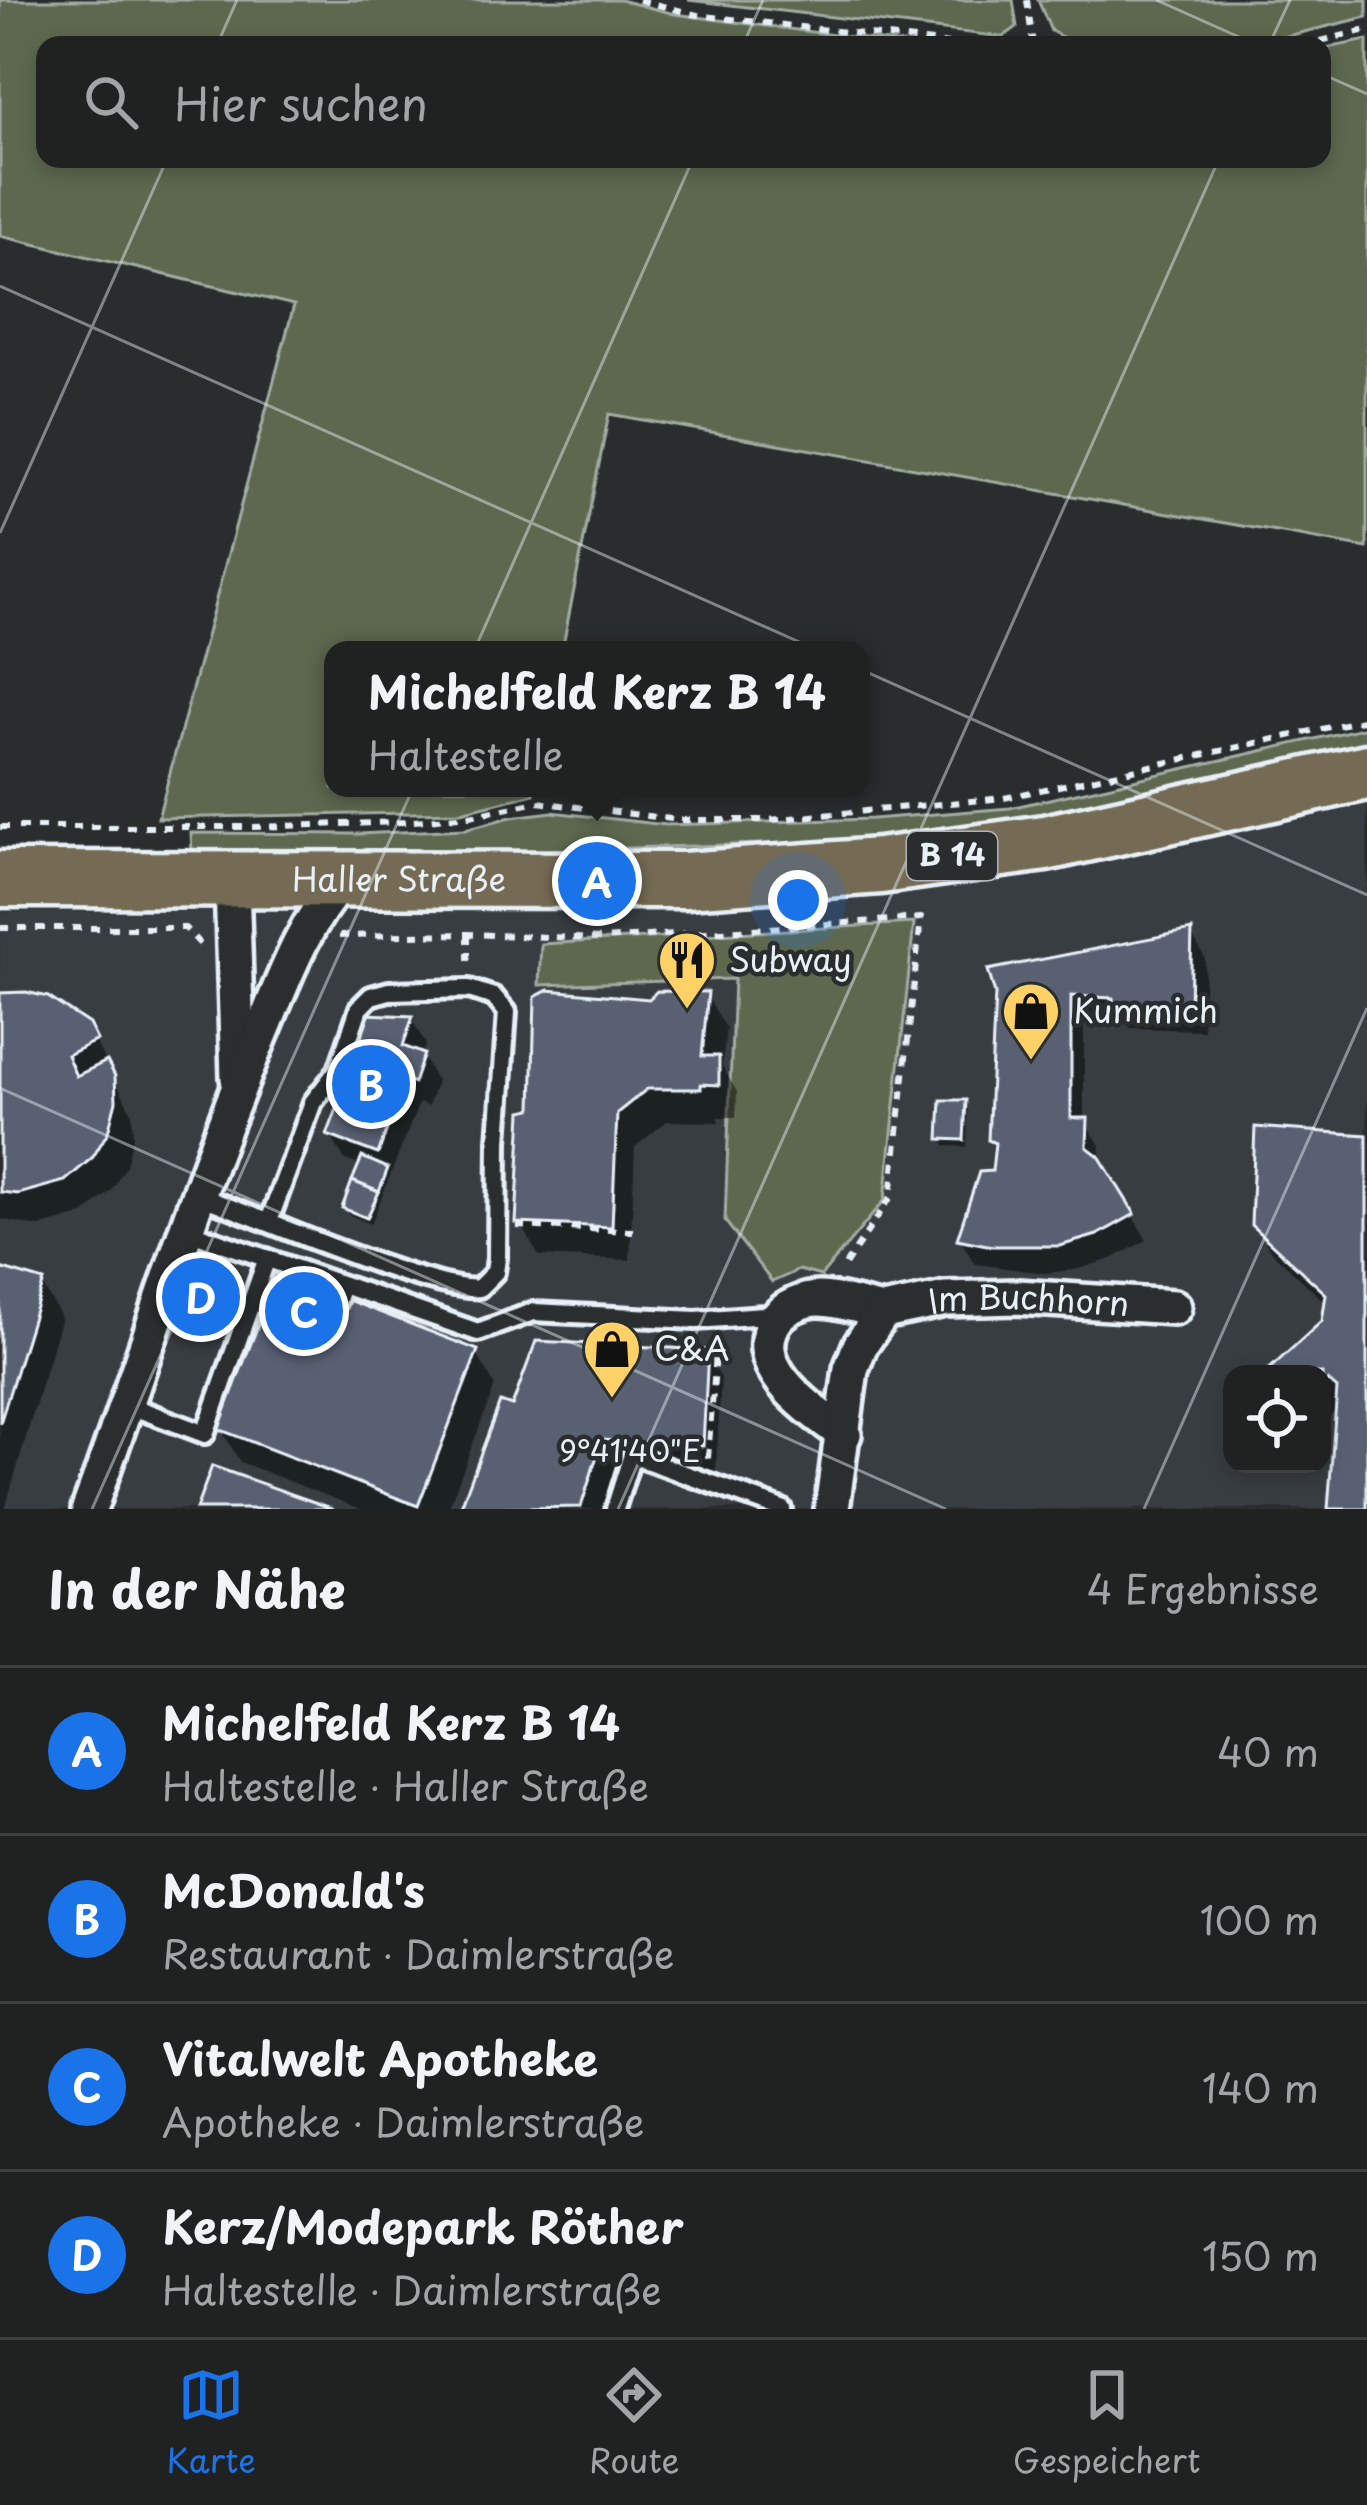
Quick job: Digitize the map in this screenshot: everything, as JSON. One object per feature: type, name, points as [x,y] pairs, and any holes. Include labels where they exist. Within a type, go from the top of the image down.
[{"type":"main road","name":"Haller Straße","points":[[0,879],[685,880],[880,866],[1045,843],[1367,772]]},
{"type":"street","points":[[89,1509],[238,1085],[294,949],[318,908],[343,879]]},
{"type":"street","points":[[232,880],[238,1085]]},
{"type":"street","name":"Im Buchhorn","points":[[821,1299],[883,1312],[946,1299],[1017,1297],[1174,1307]]},
{"type":"street","points":[[821,1299],[802,1302],[780,1314],[766,1354],[812,1411],[844,1434]]},
{"type":"street","name":"Im Buchhorn","points":[[832,1509],[851,1369],[883,1312]]},
{"type":"lane","points":[[197,1195],[452,1288],[479,1288],[495,1272],[497,1258],[507,1012],[494,997],[469,988],[371,996],[359,1008],[338,1070],[313,1102],[269,1221]]},
{"type":"lane","points":[[185,1230],[478,1332],[533,1312],[717,1318],[780,1314]]},
{"type":"lane","points":[[125,1404],[205,1434],[267,1258]]},
{"type":"lane","points":[[336,1303],[342,1285]]},
{"type":"lane","points":[[420,1334],[427,1314]]},
{"type":"lane","points":[[615,1509],[632,1456],[782,1509]]},
{"type":"path","points":[[639,0],[697,15],[880,36]]},
{"type":"path","points":[[1027,0],[1032,36]]},
{"type":"path","points":[[1331,39],[1367,30]]},
{"type":"path","points":[[0,827],[404,822],[470,816],[538,802],[680,820],[769,820],[1004,798],[1367,719]]},
{"type":"path","points":[[318,936],[602,939],[920,918],[891,1197],[821,1299]]},
{"type":"path","points":[[0,928],[185,928],[202,946]]},
{"type":"path","points":[[527,1226],[633,1231]]},
{"type":"path","points":[[700,1480],[711,1449],[717,1318]]},
{"type":"shaded area","points":[[1367,805],[1367,1509],[0,1509],[0,912],[734,909],[1080,868]]},
{"type":"green space","points":[[0,0],[620,0],[675,14],[842,36],[36,36],[36,168],[1331,168],[1331,47],[1367,40],[1367,548],[609,414],[564,641],[324,641],[324,797],[522,797],[461,812],[158,818],[294,305],[0,236]]},
{"type":"green space","points":[[688,0],[1013,0],[1017,27],[1004,36]]},
{"type":"green space","points":[[1038,0],[1367,0],[1367,17],[1287,36],[1060,36],[1051,31]]},
{"type":"green space","points":[[1367,727],[1367,753],[1139,807],[893,840],[527,851],[192,852],[191,833],[465,829],[552,812],[666,825],[872,819],[1010,808]]},
{"type":"green space","points":[[914,923],[885,1200],[821,1276],[799,1270],[772,1282],[725,1221],[734,979],[539,985],[541,944]]},
{"type":"building","name":"Kummich","points":[[1192,930],[1190,1006],[1071,996],[1071,1118],[1088,1118],[1087,1147],[1099,1156],[1135,1214],[1097,1235],[1060,1246],[992,1246],[957,1239],[979,1172],[992,1171],[995,1143],[988,1140],[995,994],[988,970]]},
{"type":"building","points":[[548,990],[649,999],[657,991],[708,992],[702,1056],[719,1056],[719,1085],[647,1089],[617,1113],[612,1227],[516,1223],[522,1111],[532,1109],[535,997]]},
{"type":"building","points":[[0,993],[48,997],[89,1024],[97,1040],[67,1055],[76,1076],[107,1061],[115,1076],[116,1101],[108,1132],[93,1157],[65,1181],[18,1194],[0,1192]]},
{"type":"building","points":[[365,1014],[413,1016],[403,1046],[424,1054],[414,1083],[405,1079],[378,1154],[327,1135]]},
{"type":"building","points":[[941,1100],[966,1100],[964,1140],[939,1139]]},
{"type":"building","points":[[1255,1127],[1367,1135],[1367,1509],[1328,1509],[1337,1389],[1331,1384],[1331,1365],[1274,1365],[1322,1321],[1326,1294],[1251,1225]]},
{"type":"building","points":[[362,1157],[388,1168],[379,1192],[352,1181]]},
{"type":"building","points":[[352,1181],[379,1192],[367,1218],[342,1208]]},
{"type":"building","points":[[0,1268],[44,1281],[0,1423]]},
{"type":"building","points":[[278,1273],[478,1350],[418,1506],[218,1429]]},
{"type":"building","points":[[536,1341],[708,1350],[703,1446],[602,1440],[581,1507],[460,1509],[500,1402],[512,1406]]},
{"type":"building","points":[[212,1466],[334,1509],[196,1509]]},
{"type":"place","name":"Michelfeld Kerz B 14","points":[[597,881]]},
{"type":"place","name":"Subway","points":[[687,1011]]},
{"type":"place","name":"Kummich","points":[[1031,1062]]},
{"type":"place","name":"McDonald's","points":[[371,1084]]},
{"type":"place","name":"Kerz/Modepark Röther","points":[[201,1297]]},
{"type":"place","name":"Vitalwelt Apotheke","points":[[304,1311]]},
{"type":"place","name":"C&A","points":[[612,1400]]}]
